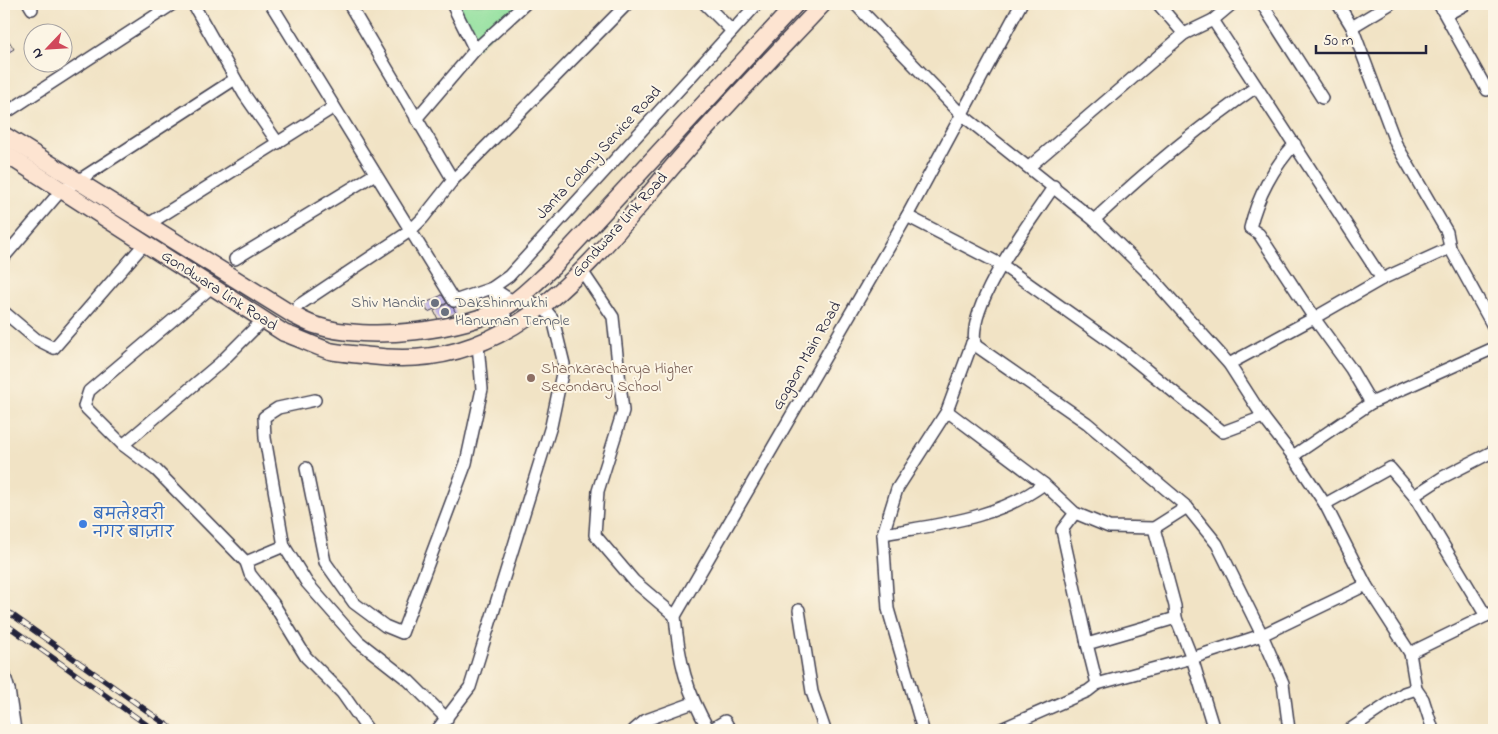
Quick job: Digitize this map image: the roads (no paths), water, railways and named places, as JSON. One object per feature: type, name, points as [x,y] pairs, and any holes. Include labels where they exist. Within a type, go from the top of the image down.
[{"type":"street","points":[[4,114],[173,4]]},
{"type":"street","points":[[193,4],[235,79],[278,143]]},
{"type":"street","points":[[271,4],[410,231]]},
{"type":"street","points":[[349,4],[453,180]]},
{"type":"street","points":[[452,4],[475,50]]},
{"type":"street","points":[[416,119],[475,50],[525,4]]},
{"type":"street","points":[[299,305],[410,231],[423,218],[453,180],[627,4]]},
{"type":"street","points":[[705,4],[732,31]]},
{"type":"street","name":"Janta Colony Service Road","points":[[410,231],[454,302],[492,288],[509,276],[757,4]]},
{"type":"street","name":"Gondwara Link Road","points":[[4,135],[293,316],[319,327],[394,333],[442,328],[477,319],[508,305],[553,267],[796,4]]},
{"type":"street","name":"Gondwara Link Road","points":[[4,153],[284,333],[330,351],[386,358],[427,358],[478,345],[511,328],[543,307],[582,271],[693,142],[823,4]]},
{"type":"street","points":[[855,4],[961,114],[1054,186],[1094,220],[1145,270],[1229,364],[1263,417],[1293,456],[1325,504],[1366,585],[1410,653],[1416,689],[1423,699],[1433,730]]},
{"type":"street","name":"Gogaon Main Road","points":[[675,616],[907,216],[1021,4]]},
{"type":"street","points":[[1158,4],[1184,34]]},
{"type":"street","points":[[1029,168],[1184,34],[1212,20],[1232,4]]},
{"type":"street","points":[[1262,4],[1322,98]]},
{"type":"street","points":[[1338,4],[1352,27],[1396,144],[1447,232],[1450,248],[1494,328]]},
{"type":"street","points":[[1352,27],[1390,4]]},
{"type":"street","points":[[1439,4],[1487,90],[1494,86]]},
{"type":"street","points":[[1446,15],[1466,4]]},
{"type":"street","points":[[1212,20],[1382,279]]},
{"type":"street","points":[[4,258],[59,193],[235,79]]},
{"type":"street","points":[[1094,220],[1206,122],[1256,88]]},
{"type":"street","points":[[147,225],[334,107]]},
{"type":"street","points":[[1295,144],[1281,158],[1253,214],[1250,228],[1259,234],[1314,318],[1351,369],[1371,403]]},
{"type":"street","points":[[235,260],[375,174]]},
{"type":"street","points":[[923,730],[888,609],[883,534],[897,489],[947,411],[972,343],[975,344],[973,334],[979,310],[1002,265],[1054,186]]},
{"type":"street","points":[[907,216],[1002,265],[1122,350],[1222,432],[1263,417]]},
{"type":"street","points":[[4,312],[36,339],[54,348],[145,243]]},
{"type":"street","points":[[1229,364],[1382,279],[1450,248]]},
{"type":"street","points":[[582,271],[613,317],[622,411],[598,491],[595,535],[634,581],[675,616],[678,654],[693,703],[710,730],[725,721],[730,730]]},
{"type":"street","points":[[213,286],[89,392],[84,406],[122,445],[156,470],[246,562],[250,574],[273,603],[306,657],[342,693],[368,730]]},
{"type":"street","points":[[492,288],[508,305],[511,328]]},
{"type":"street","points":[[437,730],[470,688],[551,426],[564,364],[553,319],[543,307],[524,299],[508,305]]},
{"type":"street","points":[[122,445],[220,363],[264,320]]},
{"type":"street","points":[[972,343],[1088,423],[1187,507],[1217,544],[1262,635],[1283,683],[1289,730]]},
{"type":"street","points":[[306,468],[325,562],[354,603],[385,626],[402,633],[466,463],[482,389],[478,345]]},
{"type":"street","points":[[1293,456],[1371,403],[1494,348]]},
{"type":"street","points":[[315,400],[278,408],[264,417],[265,438],[284,546],[307,583],[358,641],[409,681],[447,719]]},
{"type":"street","points":[[947,411],[1044,484],[1075,513],[1109,527],[1154,528],[1187,507]]},
{"type":"street","points":[[1414,496],[1443,477],[1494,451]]},
{"type":"street","points":[[1325,504],[1390,468],[1414,496],[1490,614],[1410,653]]},
{"type":"street","points":[[883,534],[986,515],[1030,494],[1044,484]]},
{"type":"street","points":[[1075,513],[1062,530],[1097,684]]},
{"type":"street","points":[[1154,528],[1176,606],[1176,618],[1192,658],[1214,730]]},
{"type":"street","points":[[246,562],[284,546]]},
{"type":"street","points":[[1000,730],[1088,691],[1097,684],[1192,658],[1262,635],[1366,585]]},
{"type":"street","points":[[800,610],[812,692],[825,730]]},
{"type":"street","points":[[1087,644],[1176,618]]},
{"type":"street","points":[[4,673],[6,693],[15,730]]},
{"type":"street","points":[[1349,730],[1404,693],[1416,689]]},
{"type":"street","points":[[634,730],[646,720],[693,703]]},
{"type":"railway","points":[[4,609],[174,730]]},
{"type":"railway","points":[[4,623],[154,730]]},
{"type":"place","name":"Shiv Mandir","points":[[435,303]]},
{"type":"place","name":"Dakshinmukhi Hanuman Temple","points":[[445,312]]},
{"type":"place","name":"Shankaracharya Higher Secondary School","points":[[531,378]]},
{"type":"place","name":"बमलेश्वरी नगर बाज़ार","points":[[83,524]]}]
